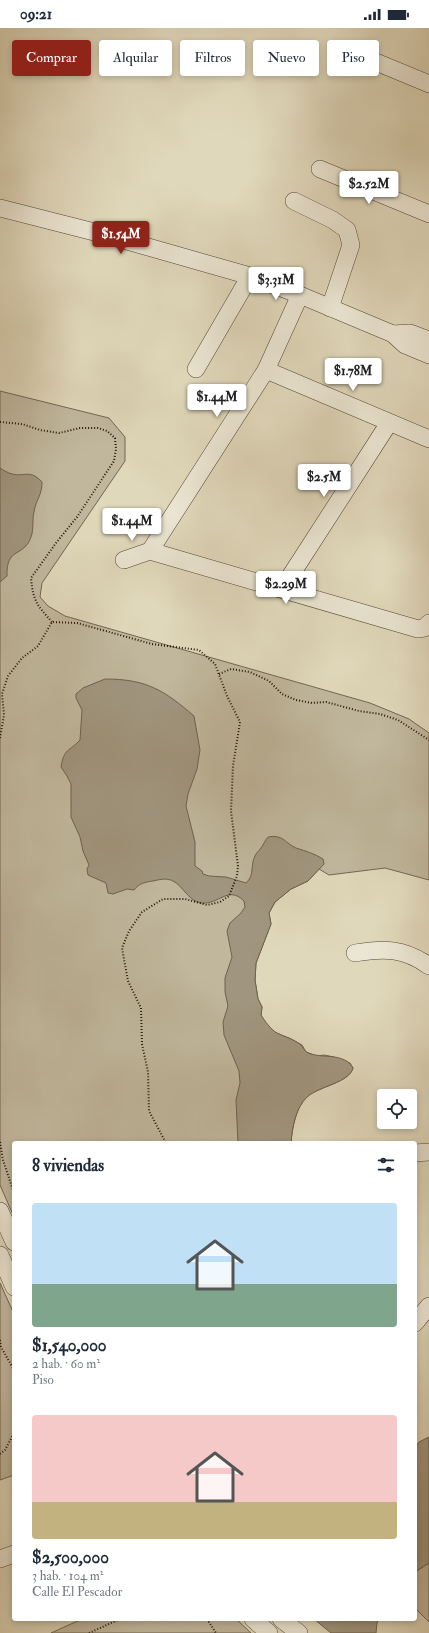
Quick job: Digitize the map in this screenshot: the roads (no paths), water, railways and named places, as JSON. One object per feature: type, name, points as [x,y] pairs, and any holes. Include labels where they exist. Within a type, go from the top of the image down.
[{"type":"street","points":[[379,63],[429,84]]},
{"type":"street","points":[[320,169],[429,214]]},
{"type":"street","points":[[294,201],[333,220],[347,230],[351,245],[330,308]]},
{"type":"street","points":[[0,208],[106,235],[250,276],[393,334],[405,346],[429,355]]},
{"type":"street","points":[[196,369],[250,276]]},
{"type":"street","points":[[150,551],[266,370],[300,295]]},
{"type":"street","points":[[393,334],[410,333],[429,340]]},
{"type":"street","points":[[266,370],[429,439]]},
{"type":"street","points":[[282,589],[389,423]]},
{"type":"street","points":[[124,560],[150,551],[418,629],[424,628],[429,623]]},
{"type":"street","points":[[355,953],[378,949],[393,950],[408,954],[429,966]]},
{"type":"street","points":[[417,1153],[429,1152]]},
{"type":"street","points":[[0,1211],[12,1238]]},
{"type":"street","points":[[0,1255],[12,1282]]},
{"type":"street","points":[[417,1321],[429,1306]]},
{"type":"street","points":[[0,1559],[12,1555]]},
{"type":"street","points":[[255,1621],[269,1633]]},
{"type":"street","points":[[284,1621],[299,1633]]}]
